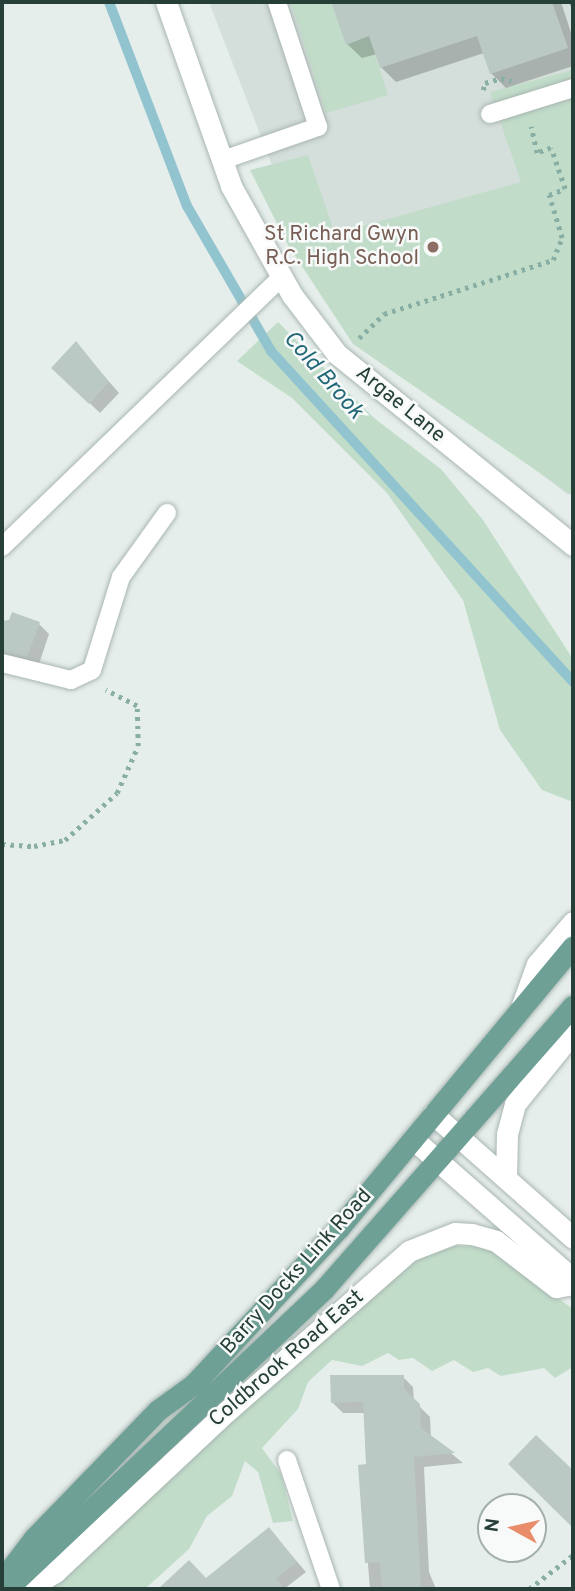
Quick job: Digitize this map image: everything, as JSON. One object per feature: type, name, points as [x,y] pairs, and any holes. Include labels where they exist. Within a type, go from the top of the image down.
[{"type":"main road","name":"Barry Docks Link Road","points":[[2,1580],[34,1538],[159,1410],[203,1375],[339,1228],[573,946]]},
{"type":"main road","name":"Barry Docks Link Road","points":[[7,1589],[324,1289],[439,1163],[573,1006]]},
{"type":"street","name":"Argae Lane","points":[[166,2],[232,186],[282,277],[341,357],[573,545]]},
{"type":"street","points":[[522,1005],[537,964],[573,922]]},
{"type":"street","points":[[506,1178],[507,1134],[515,1104],[573,1032]]},
{"type":"street","points":[[433,1114],[573,1238]]},
{"type":"street","name":"Coldbrook Road East","points":[[412,1139],[573,1282]]},
{"type":"street","name":"Coldbrook Road East","points":[[27,1589],[55,1572],[226,1412],[409,1251],[444,1236],[472,1234],[496,1241],[556,1287],[573,1282]]},
{"type":"lane","points":[[223,160],[318,127],[277,2]]},
{"type":"lane","points":[[490,114],[573,88]]},
{"type":"lane","points":[[2,547],[282,277]]},
{"type":"lane","points":[[2,663],[71,680],[92,670],[121,577],[167,513]]},
{"type":"lane","points":[[287,1460],[331,1589]]},
{"type":"path","points":[[341,357],[384,314],[553,260],[562,238],[548,195],[565,189],[551,148],[537,153],[531,137],[531,124],[540,116]]},
{"type":"path","points":[[2,844],[34,846],[65,840],[117,793],[138,746],[137,706],[81,675]]},
{"type":"path","points":[[529,1589],[573,1555]]},
{"type":"shaded area","name":"St Richard Gwyn R.C. High School","points":[[209,2],[573,2],[573,491],[568,495],[398,362],[292,217]]},
{"type":"green space","points":[[291,2],[331,2],[346,44],[369,36],[388,95],[326,113]]},
{"type":"green space","points":[[573,70],[573,496],[353,344],[288,245],[250,170],[308,155],[335,234],[521,182],[490,92]]},
{"type":"green space","points":[[278,322],[374,418],[441,469],[483,520],[571,656],[573,802],[542,790],[500,730],[463,600],[387,493],[292,398],[237,361]]},
{"type":"green space","points":[[454,1246],[487,1247],[573,1309],[573,1367],[555,1378],[544,1368],[501,1376],[488,1368],[473,1372],[454,1360],[432,1371],[413,1358],[399,1360],[388,1353],[362,1366],[332,1360],[308,1382],[298,1409],[262,1448],[281,1474],[293,1521],[273,1523],[258,1472],[245,1461],[232,1496],[207,1516],[189,1549],[145,1589],[47,1589],[103,1538],[131,1505],[410,1262]]},
{"type":"building","points":[[331,2],[552,2],[568,48],[490,74],[477,36],[380,68],[369,36],[346,45]]},
{"type":"building","points":[[76,341],[109,382],[89,404],[51,368]]},
{"type":"building","points":[[12,612],[40,622],[27,657],[2,652],[2,621],[9,620]]},
{"type":"building","points":[[330,1375],[404,1375],[404,1389],[420,1404],[421,1428],[455,1453],[414,1457],[421,1589],[382,1589],[380,1562],[365,1563],[358,1465],[366,1464],[363,1402],[331,1403]]},
{"type":"building","points":[[536,1435],[573,1470],[573,1528],[547,1502],[547,1493],[537,1493],[508,1464]]},
{"type":"building","points":[[269,1527],[297,1562],[276,1578],[284,1589],[158,1589],[189,1560],[206,1578]]},
{"type":"waterway","name":"Cold Brook","points":[[109,2],[187,206],[271,351],[573,682]]},
{"type":"place","name":"St Richard Gwyn R.C. High School","points":[[433,247]]}]
